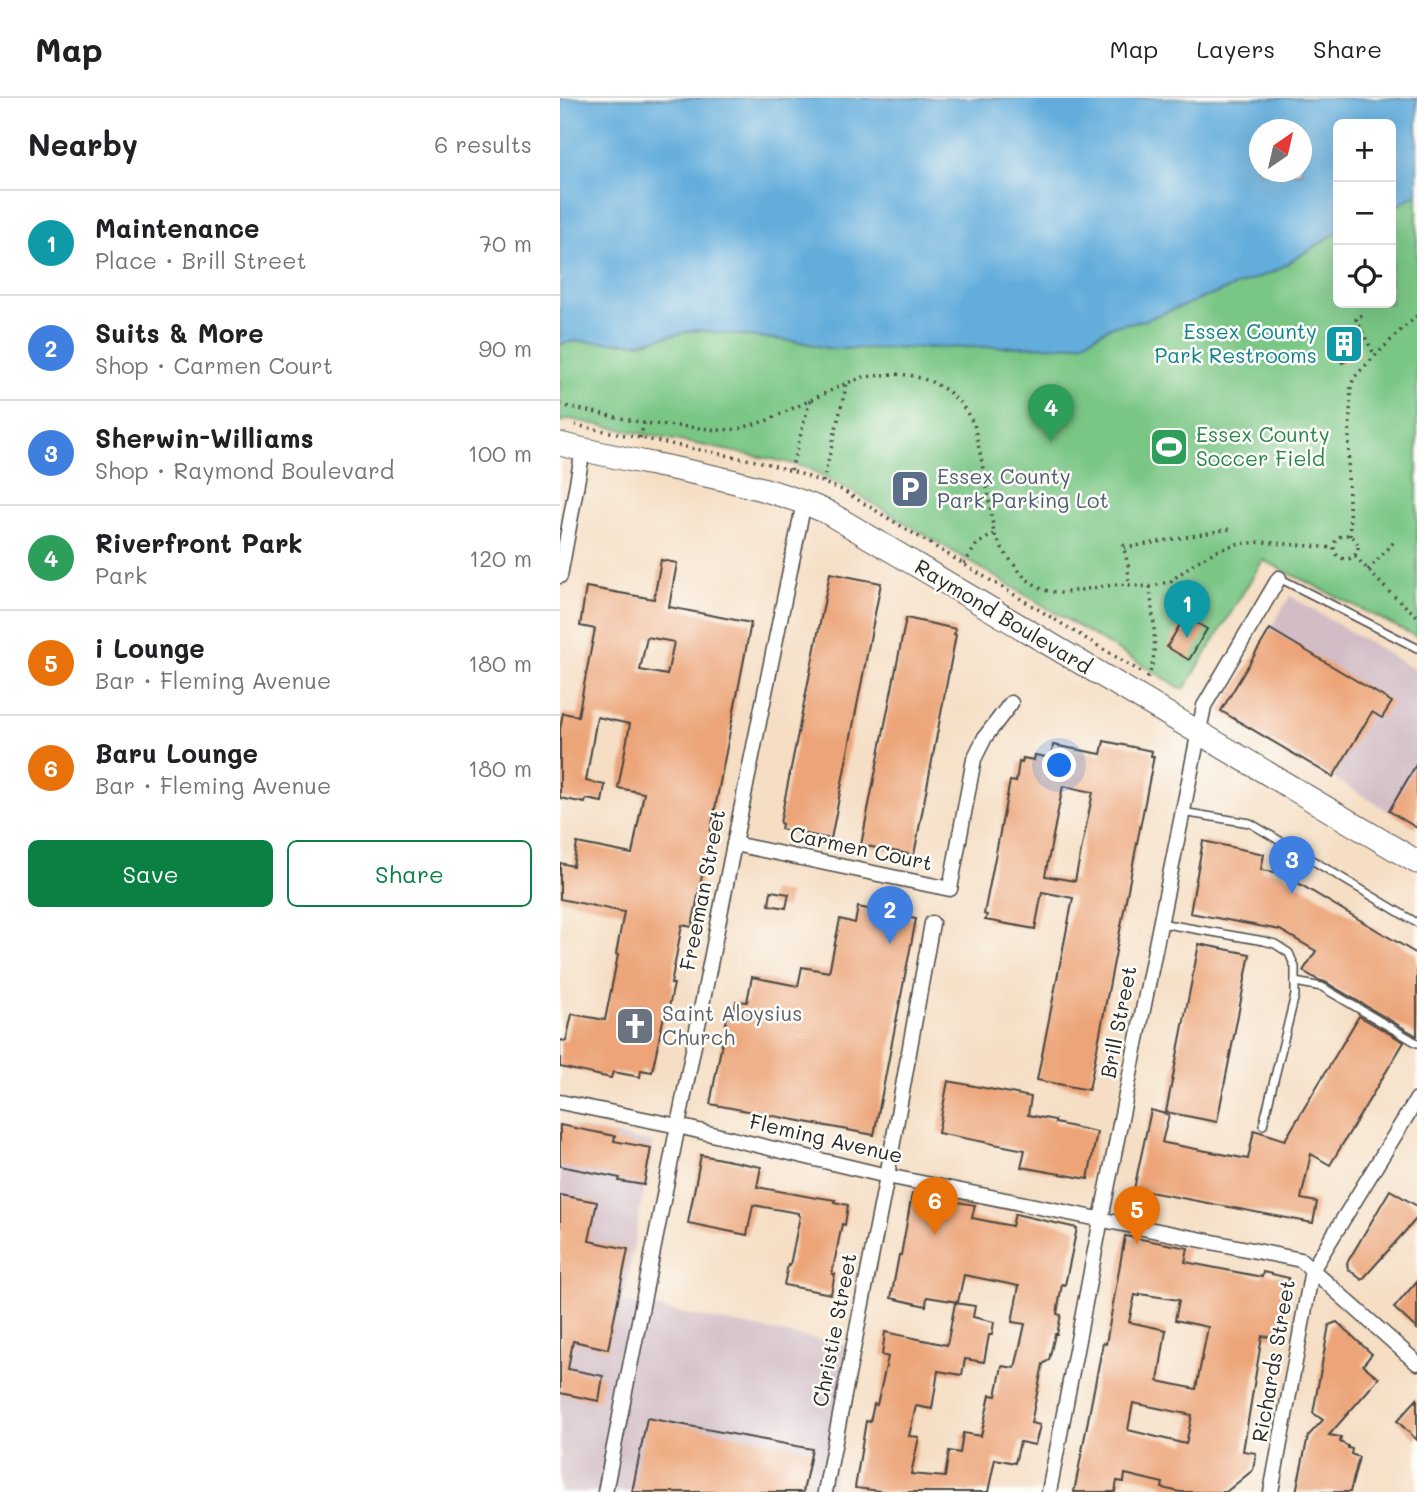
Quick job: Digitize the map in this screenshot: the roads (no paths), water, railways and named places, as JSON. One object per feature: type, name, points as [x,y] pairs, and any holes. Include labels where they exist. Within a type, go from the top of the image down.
[{"type":"main road","name":"Raymond Boulevard","points":[[560,444],[757,487],[804,502],[843,521],[1417,862]]},
{"type":"street","points":[[560,576],[583,450]]},
{"type":"street","name":"Freeman Street","points":[[606,1492],[804,502]]},
{"type":"street","name":"Brill Street","points":[[1049,1492],[1181,811],[1204,706],[1279,578]]},
{"type":"street","name":"Carmen Court","points":[[734,844],[950,889],[974,760],[985,737],[1011,704]]},
{"type":"street","name":"Christie Street","points":[[825,1492],[887,1176],[932,923]]},
{"type":"street","name":"Richards Street","points":[[1272,1492],[1312,1270],[1417,1099]]},
{"type":"street","name":"Fleming Avenue","points":[[560,1102],[678,1126],[887,1176],[1301,1260],[1417,1363]]},
{"type":"lane","points":[[1279,578],[1417,648]]},
{"type":"lane","points":[[1181,811],[1250,823],[1417,923]]},
{"type":"lane","points":[[1159,923],[1275,944],[1289,953],[1295,967],[1296,995],[1263,1125]]},
{"type":"lane","points":[[1295,982],[1322,987],[1417,1044]]},
{"type":"water","points":[[560,98],[1417,98],[1417,194],[1396,206],[1396,119],[1333,119],[1333,235],[1275,271],[1145,320],[1112,326],[1082,343],[1062,346],[831,349],[801,342],[696,330],[638,343],[575,341],[560,344]]},
{"type":"place","name":"Essex County Park Restrooms","points":[[1344,344]]},
{"type":"place","name":"Riverfront Park","points":[[1051,442]]},
{"type":"place","name":"Essex County Soccer Field","points":[[1169,447]]},
{"type":"place","name":"Essex County Park Parking Lot","points":[[910,489]]},
{"type":"place","name":"Maintenance","points":[[1187,638]]},
{"type":"place","name":"Sherwin-Williams","points":[[1292,894]]},
{"type":"place","name":"Suits & More","points":[[890,944]]},
{"type":"place","name":"Saint Aloysius Church","points":[[635,1026]]},
{"type":"place","name":"Baru Lounge","points":[[935,1235]]},
{"type":"place","name":"i Lounge","points":[[1137,1244]]}]
